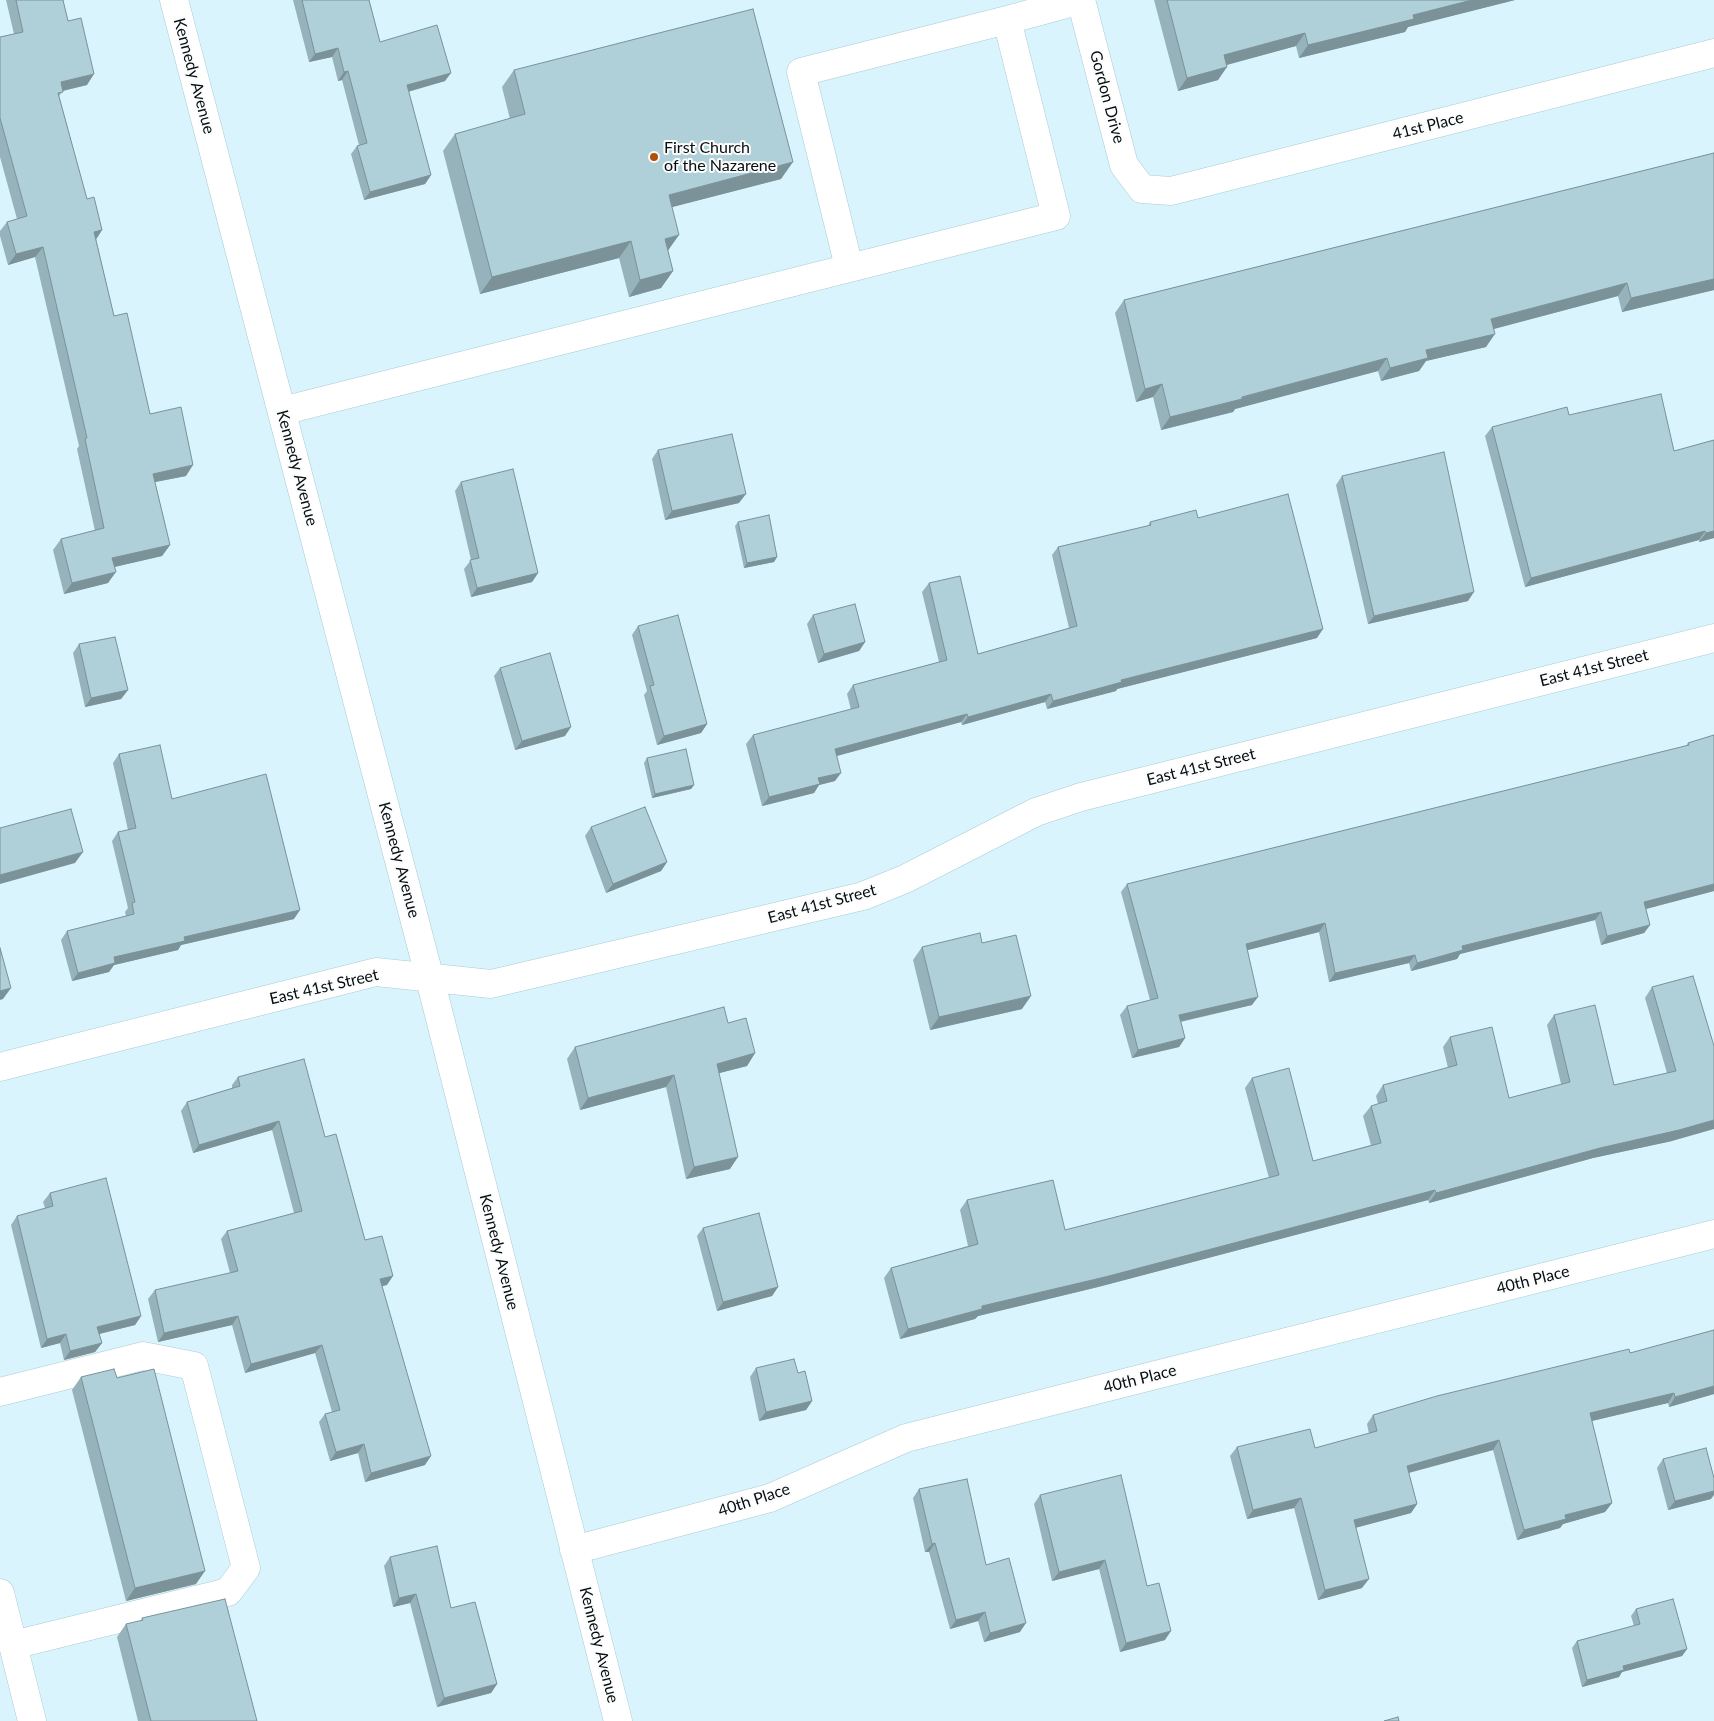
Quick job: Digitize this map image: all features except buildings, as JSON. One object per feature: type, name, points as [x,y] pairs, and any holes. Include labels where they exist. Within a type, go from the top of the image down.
[{"type":"street","name":"Kennedy Avenue","points":[[174,0],[430,978],[618,1721]]},
{"type":"street","points":[[849,267],[801,72],[1081,0]]},
{"type":"street","name":"Gordon Drive","points":[[1081,0],[1124,165],[1142,189]]},
{"type":"street","points":[[282,411],[1056,216],[1007,20]]},
{"type":"street","name":"41st Place","points":[[1142,189],[1171,191],[1714,53]]},
{"type":"street","name":"East 41st Street","points":[[0,1067],[376,972],[491,984],[863,896],[905,879],[1036,812],[1081,798],[1714,638]]},
{"type":"street","name":"40th Place","points":[[574,1550],[770,1498],[906,1438],[1714,1234]]},
{"type":"street","points":[[0,1392],[143,1356],[194,1366],[246,1568],[228,1592],[13,1645]]},
{"type":"street","points":[[0,1593],[32,1721]]},
{"type":"place","name":"First Church of the Nazarene","points":[[654,157]]}]
